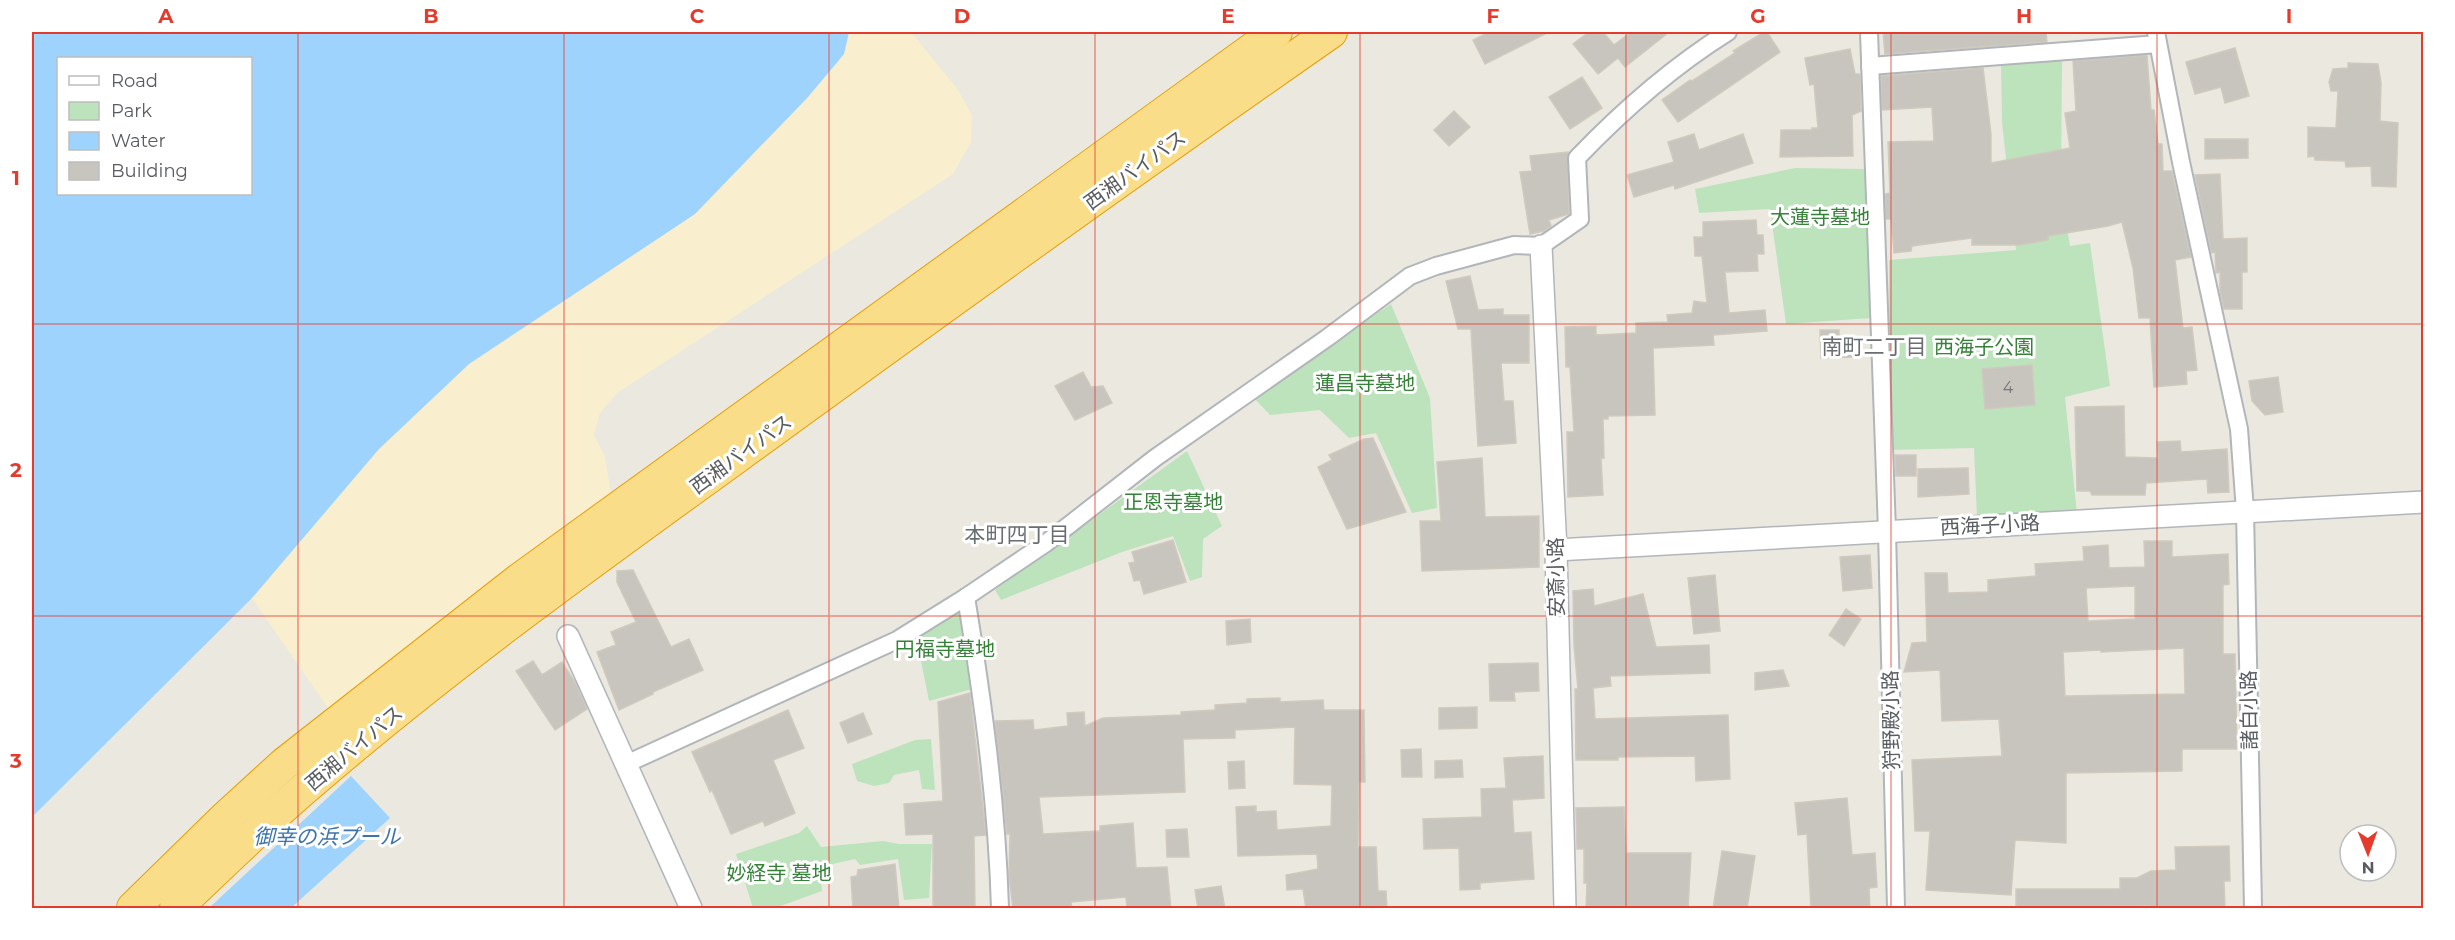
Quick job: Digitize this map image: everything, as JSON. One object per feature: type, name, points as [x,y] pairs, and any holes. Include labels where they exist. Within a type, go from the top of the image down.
[{"type":"highway","name":"西湘バイパス","points":[[1190,113],[1275,32]]},
{"type":"highway","name":"西湘バイパス","points":[[176,909],[249,838],[334,764],[640,509],[1190,113],[1331,32]]},
{"type":"highway","name":"西湘バイパス","points":[[133,909],[227,816],[315,738],[511,586],[640,509]]},
{"type":"street","points":[[626,764],[897,640],[1046,543],[1155,458],[1327,338],[1410,276],[1436,266],[1514,245],[1541,246],[1580,219],[1577,158],[1630,105],[1698,51],[1728,32]]},
{"type":"street","name":"狩野殿小路","points":[[1869,32],[1887,531],[1896,909]]},
{"type":"street","points":[[1870,66],[2157,38]]},
{"type":"street","name":"諸白小路","points":[[2157,38],[2181,162],[2239,429],[2245,511],[2253,909]]},
{"type":"street","name":"安斎小路","points":[[1541,246],[1556,550],[1565,909]]},
{"type":"street","name":"西海子小路","points":[[1556,550],[2424,502]]},
{"type":"street","points":[[966,597],[986,723],[998,846],[1000,909]]},
{"type":"street","points":[[568,636],[691,909]]},
{"type":"green space","name":"西海子公園","points":[[2062,60],[2061,193],[2070,246],[2090,243],[2110,386],[2065,397],[2077,514],[1977,518],[1974,448],[1889,450],[1889,260],[2016,250],[2002,122],[2001,65]]},
{"type":"green space","name":"大蓮寺墓地","points":[[1795,168],[1866,169],[1871,318],[1786,324],[1770,209],[1699,213],[1695,189]]},
{"type":"green space","name":"蓮昌寺墓地","points":[[1391,304],[1430,398],[1437,508],[1412,513],[1376,433],[1349,438],[1320,410],[1270,415],[1252,396]]},
{"type":"green space","name":"正恩寺墓地","points":[[1187,451],[1222,526],[1203,539],[1202,577],[1190,581],[1173,536],[1122,552],[1001,600],[995,590]]},
{"type":"green space","name":"円福寺墓地","points":[[964,607],[976,688],[929,701],[916,636]]},
{"type":"green space","points":[[931,739],[935,790],[922,789],[919,770],[894,775],[889,783],[874,786],[857,781],[852,764],[915,740]]},
{"type":"green space","name":"妙経寺 墓地","points":[[807,826],[821,847],[883,841],[899,844],[932,844],[929,898],[904,900],[898,859],[860,865],[855,859],[819,867],[822,891],[775,908],[753,908],[736,854],[799,833]]},
{"type":"sand","points":[[849,32],[911,32],[958,90],[972,115],[971,142],[953,174],[617,393],[600,413],[594,435],[605,457],[611,494],[330,711],[252,598],[379,449],[469,364],[695,214],[808,97],[844,55]]},
{"type":"water","points":[[32,32],[849,32],[844,54],[808,97],[695,214],[469,364],[379,449],[252,598],[32,817]]},
{"type":"water","name":"御幸の浜プール","points":[[351,776],[390,818],[291,908],[209,908]]},
{"type":"building","points":[[1489,32],[1549,32],[1485,64],[1473,40]]},
{"type":"building","points":[[1589,32],[1603,32],[1614,45],[1631,32],[1669,32],[1625,67],[1618,58],[1598,74],[1573,44]]},
{"type":"building","points":[[1767,32],[1780,52],[1678,122],[1662,100]]},
{"type":"building","points":[[1883,32],[2046,32],[2047,42],[1885,54]]},
{"type":"building","points":[[2235,48],[2249,96],[2225,103],[2221,87],[2195,94],[2186,62]]},
{"type":"building","points":[[1850,49],[1855,74],[1860,74],[1861,111],[1852,115],[1853,156],[1780,157],[1781,130],[1818,128],[1814,84],[1810,85],[1805,58]]},
{"type":"building","points":[[2147,55],[2151,110],[2154,110],[2158,144],[2162,144],[2163,171],[2172,171],[2191,257],[2175,260],[2183,328],[2192,327],[2197,370],[2186,371],[2187,384],[2154,387],[2150,318],[2139,318],[2133,268],[2122,222],[2048,236],[2048,240],[2020,245],[1972,245],[1972,238],[1912,246],[1911,251],[1894,253],[1891,219],[1886,219],[1885,194],[1890,193],[1888,142],[1934,141],[1932,107],[1882,110],[1881,76],[1983,68],[1991,134],[1991,163],[2070,148],[2065,113],[2076,111],[2073,61]]},
{"type":"building","points":[[2348,63],[2378,64],[2381,83],[2380,121],[2398,123],[2396,187],[2372,186],[2371,166],[2346,167],[2345,161],[2315,160],[2314,156],[2308,157],[2308,127],[2336,128],[2338,91],[2331,91],[2329,82],[2333,69],[2348,68]]},
{"type":"building","points":[[1582,77],[1602,108],[1570,129],[1549,97]]},
{"type":"building","points":[[1454,111],[1470,127],[1449,146],[1434,130]]},
{"type":"building","points":[[1694,134],[1699,150],[1743,134],[1753,163],[1675,189],[1674,185],[1634,197],[1627,175],[1674,162],[1668,142]]},
{"type":"building","points":[[2205,139],[2248,139],[2248,158],[2205,159]]},
{"type":"building","points":[[1568,152],[1569,214],[1549,220],[1551,226],[1544,231],[1530,234],[1520,172],[1532,171],[1530,156]]},
{"type":"building","points":[[2220,174],[2223,239],[2247,238],[2247,272],[2242,272],[2242,309],[2224,309],[2220,291],[2220,272],[2216,273],[2215,252],[2211,253],[2195,175]]},
{"type":"building","points":[[1756,220],[1757,235],[1763,235],[1764,254],[1757,254],[1758,271],[1725,272],[1729,313],[1765,310],[1767,331],[1713,335],[1714,345],[1653,348],[1655,415],[1608,416],[1608,419],[1603,419],[1604,458],[1601,458],[1603,495],[1568,497],[1567,432],[1574,432],[1570,367],[1566,367],[1565,327],[1596,326],[1596,335],[1636,333],[1636,323],[1668,322],[1667,315],[1692,313],[1694,301],[1707,303],[1702,256],[1695,256],[1694,237],[1703,237],[1703,222]]},
{"type":"building","points":[[1470,276],[1478,310],[1503,309],[1503,315],[1529,315],[1529,363],[1501,363],[1504,401],[1513,401],[1516,443],[1478,446],[1471,329],[1458,329],[1446,281]]},
{"type":"building","points":[[1820,330],[1839,330],[1839,338],[1858,338],[1858,357],[1821,358]]},
{"type":"building","points":[[2032,365],[2035,405],[1985,409],[1982,369]]},
{"type":"building","points":[[1083,372],[1091,387],[1103,386],[1112,403],[1075,420],[1055,386]]},
{"type":"building","points":[[2278,377],[2283,412],[2265,415],[2252,401],[2249,381]]},
{"type":"building","points":[[2124,406],[2125,457],[2158,458],[2157,442],[2180,441],[2181,452],[2227,449],[2229,492],[2208,493],[2207,479],[2146,483],[2145,495],[2092,495],[2090,491],[2077,491],[2075,407]]},
{"type":"building","points":[[1373,438],[1406,512],[1347,529],[1318,467],[1332,460],[1329,455],[1364,439]]},
{"type":"building","points":[[1895,455],[1916,455],[1916,476],[1896,476]]},
{"type":"building","points":[[1482,458],[1485,517],[1539,516],[1539,567],[1422,571],[1420,521],[1441,521],[1437,462]]},
{"type":"building","points":[[1968,468],[1969,494],[1918,497],[1918,469]]},
{"type":"building","points":[[1173,540],[1186,582],[1144,594],[1140,580],[1134,581],[1129,563],[1135,562],[1132,552]]},
{"type":"building","points":[[2144,541],[2172,541],[2172,557],[2228,554],[2229,584],[2223,585],[2223,654],[2235,654],[2237,749],[2182,749],[2182,771],[2066,773],[2066,843],[2015,840],[2011,895],[1926,890],[1930,831],[1915,831],[1912,760],[2002,756],[1999,719],[1942,721],[1940,670],[1904,672],[1912,643],[1927,642],[1925,573],[1947,573],[1948,593],[1988,592],[1988,580],[2036,576],[2035,564],[2084,561],[2083,547],[2108,545],[2109,568],[2145,567]],"holes":[[[2135,586],[2135,619],[2088,621],[2086,588]],[[2184,648],[2185,694],[2065,696],[2063,652]]]},
{"type":"building","points":[[1870,555],[1872,588],[1843,591],[1840,557]]},
{"type":"building","points":[[633,570],[671,647],[689,639],[703,670],[619,710],[597,652],[616,645],[611,632],[636,622],[617,582],[617,571]]},
{"type":"building","points":[[1715,575],[1720,631],[1694,634],[1688,578]]},
{"type":"building","points":[[1593,589],[1594,606],[1643,594],[1656,647],[1709,645],[1710,673],[1610,676],[1611,686],[1593,688],[1595,719],[1728,715],[1730,779],[1696,781],[1695,756],[1576,760],[1575,689],[1578,689],[1574,646],[1573,591]]},
{"type":"building","points":[[1846,609],[1861,619],[1844,646],[1829,635]]},
{"type":"building","points":[[1250,619],[1251,642],[1227,645],[1226,621]]},
{"type":"building","points":[[533,661],[542,675],[562,662],[575,682],[587,709],[555,730],[516,671]]},
{"type":"building","points":[[1538,663],[1539,691],[1514,692],[1515,701],[1490,701],[1489,664]]},
{"type":"building","points":[[1783,670],[1789,686],[1755,690],[1755,673]]},
{"type":"building","points":[[970,693],[986,835],[974,836],[975,909],[933,909],[933,834],[906,835],[904,804],[943,801],[938,702]]},
{"type":"building","points":[[1280,698],[1280,702],[1323,700],[1324,710],[1364,710],[1365,782],[1359,782],[1358,847],[1376,847],[1378,891],[1386,891],[1387,909],[1306,909],[1303,889],[1287,890],[1286,875],[1318,869],[1317,854],[1238,856],[1236,807],[1256,806],[1256,812],[1276,811],[1277,830],[1331,826],[1332,785],[1294,784],[1295,727],[1235,730],[1235,738],[1183,739],[1185,792],[1039,797],[1043,834],[1100,831],[1100,826],[1133,823],[1136,868],[1167,867],[1171,909],[1127,909],[1126,897],[1071,902],[1072,909],[1013,909],[1009,876],[1010,834],[1007,834],[995,721],[1033,720],[1034,730],[1068,726],[1067,713],[1084,712],[1085,726],[1103,718],[1181,715],[1181,712],[1215,710],[1215,705],[1247,703],[1247,699]]},
{"type":"building","points":[[1477,707],[1477,728],[1439,729],[1439,708]]},
{"type":"building","points":[[788,710],[804,748],[773,760],[795,813],[765,826],[763,821],[731,834],[692,752]]},
{"type":"building","points":[[863,713],[872,734],[848,743],[840,723]]},
{"type":"building","points":[[1421,749],[1422,777],[1402,777],[1401,750]]},
{"type":"building","points":[[1543,756],[1544,798],[1512,800],[1514,833],[1531,832],[1534,879],[1480,883],[1480,889],[1460,890],[1459,848],[1424,849],[1423,819],[1482,817],[1481,789],[1506,788],[1504,758]]},
{"type":"building","points":[[1462,760],[1463,777],[1435,778],[1435,761]]},
{"type":"building","points":[[1244,761],[1245,788],[1229,789],[1228,762]]},
{"type":"building","points":[[1847,798],[1852,855],[1875,853],[1877,887],[1869,888],[1870,909],[1811,909],[1807,834],[1798,835],[1795,803]]},
{"type":"building","points":[[1624,807],[1626,853],[1691,853],[1688,909],[1586,909],[1587,883],[1584,883],[1584,849],[1577,849],[1576,808]]},
{"type":"building","points":[[1187,829],[1189,857],[1167,857],[1166,830]]},
{"type":"building","points":[[2229,846],[2230,881],[2224,881],[2225,909],[2150,909],[2149,906],[2111,906],[2111,909],[2016,909],[2016,889],[2120,889],[2120,878],[2137,878],[2151,871],[2176,870],[2175,847]]},
{"type":"building","points":[[1722,851],[1755,856],[1747,909],[1713,909]]},
{"type":"building","points":[[895,864],[899,909],[853,909],[851,877],[857,876],[858,870]]},
{"type":"building","points":[[1221,886],[1225,909],[1198,909],[1195,890]]},
{"type":"district","name":"南町二丁目","points":[[1874,347]]},
{"type":"district","name":"本町四丁目","points":[[1017,535]]}]
